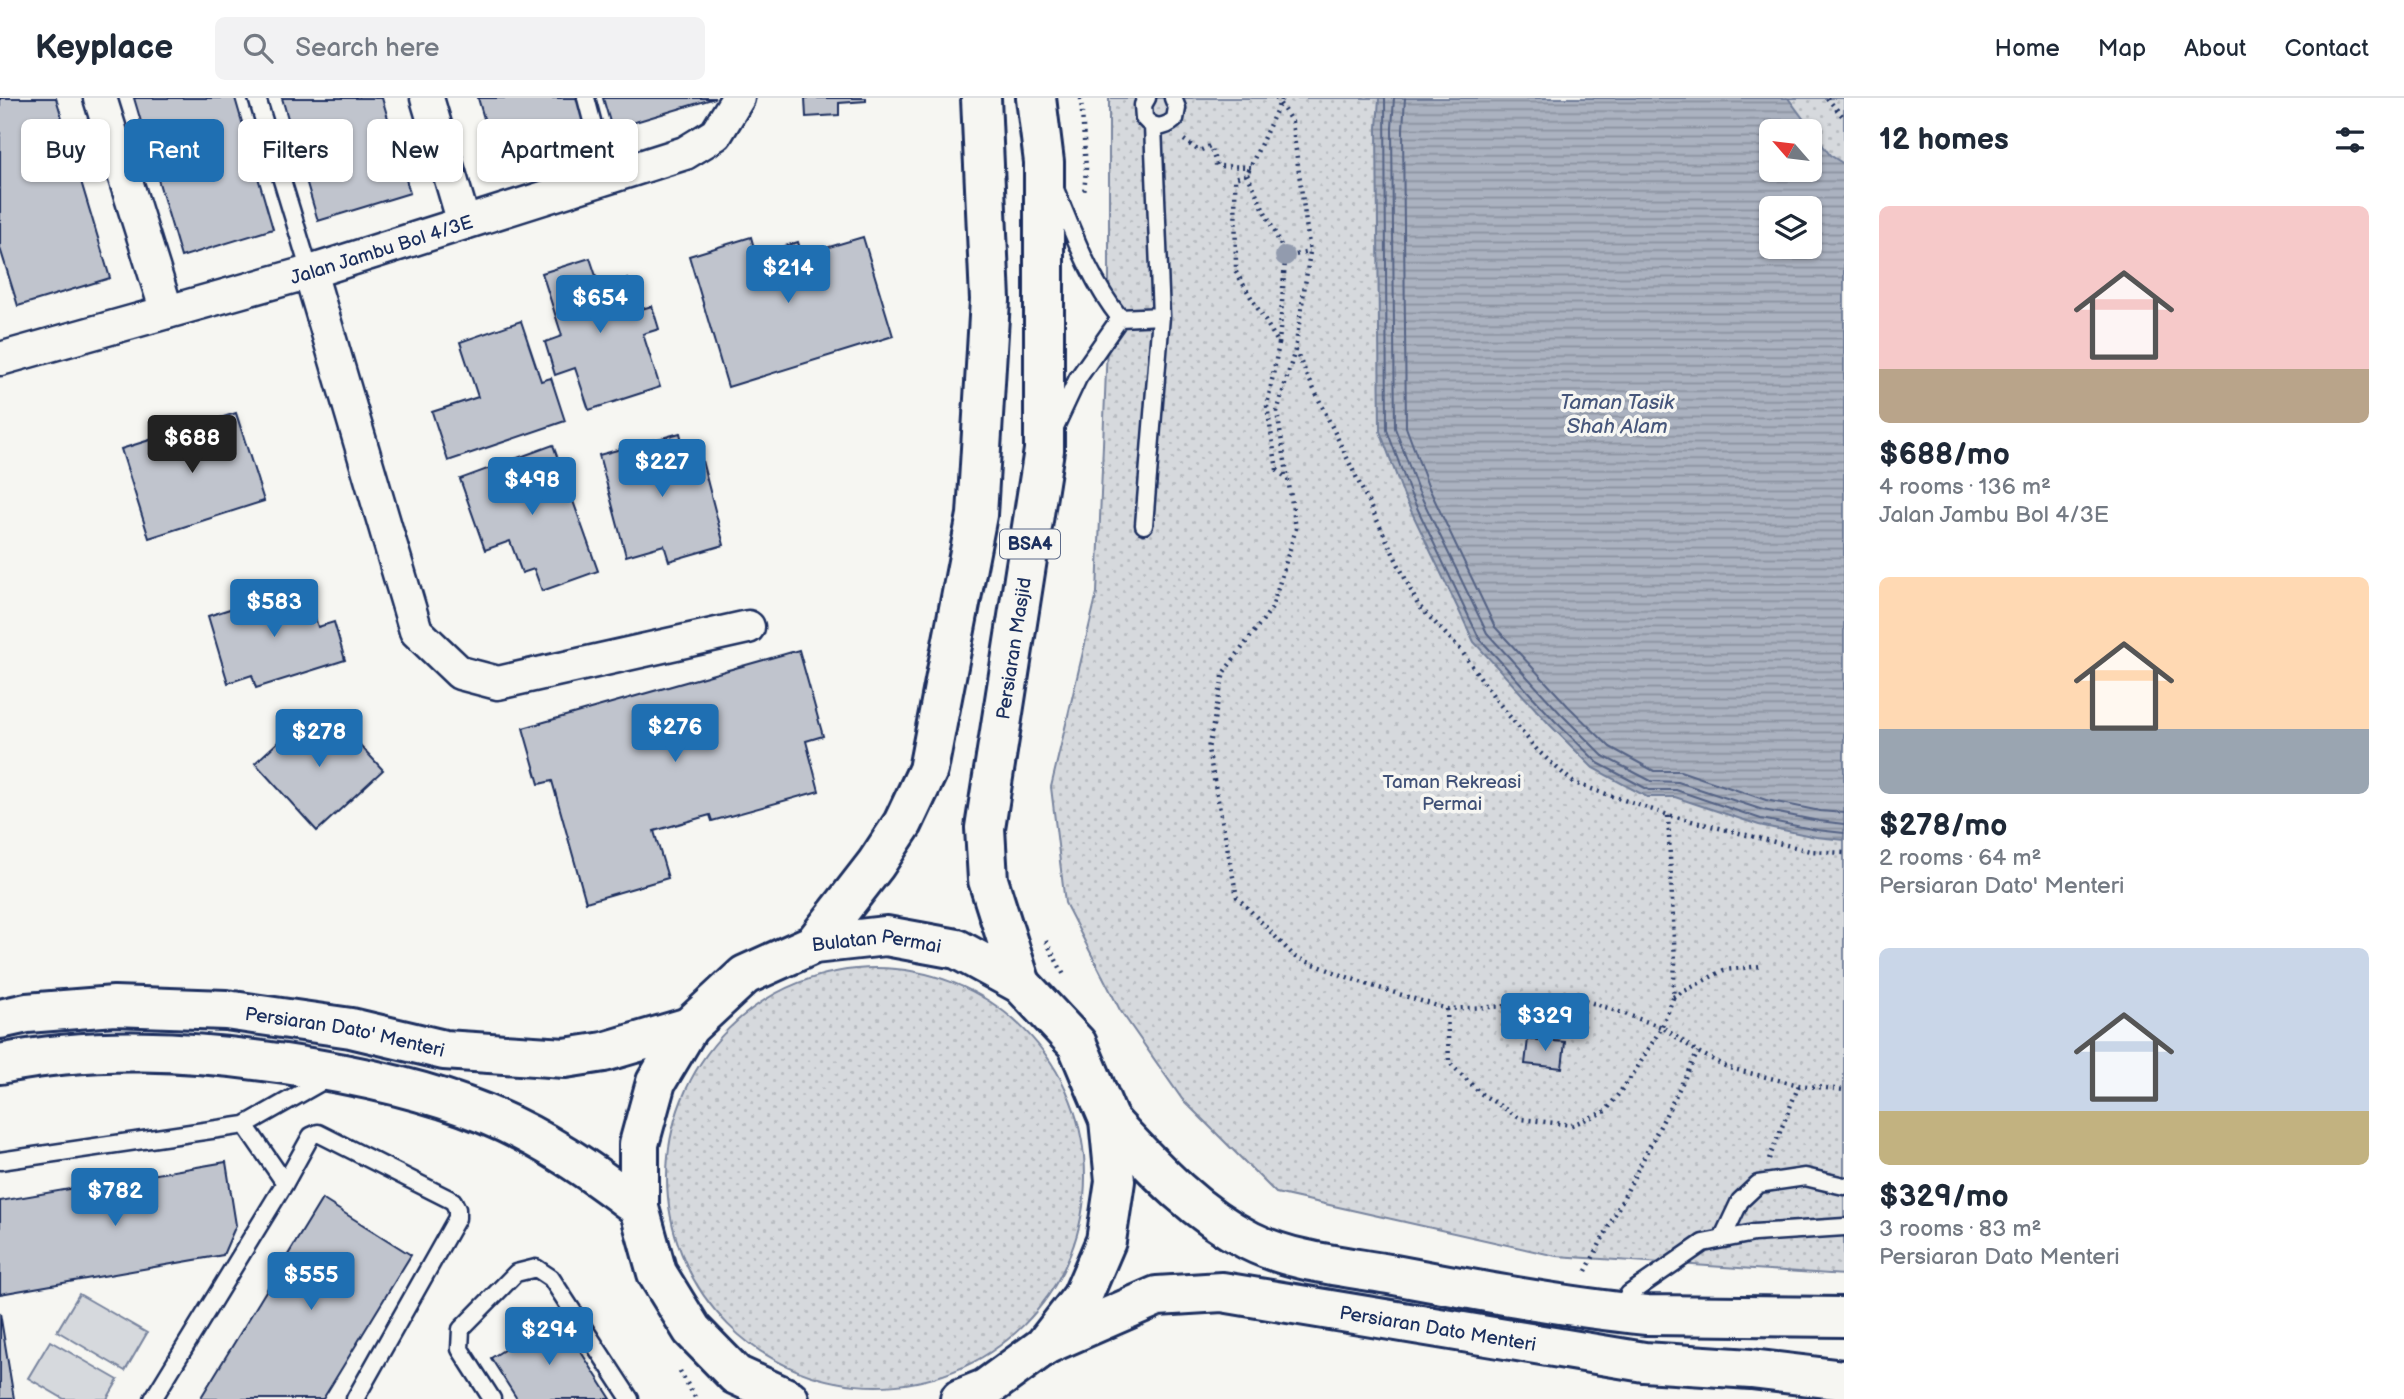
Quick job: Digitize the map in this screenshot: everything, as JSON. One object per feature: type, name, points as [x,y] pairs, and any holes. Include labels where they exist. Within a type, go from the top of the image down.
[{"type":"main road","name":"BSA4","points":[[814,944],[904,823],[928,770],[977,515],[990,300],[981,98]]},
{"type":"main road","name":"Persiaran Masjid","points":[[1020,984],[988,880],[985,828],[1044,450],[1044,162],[1036,98]]},
{"type":"main road","name":"Bulatan Permai","points":[[789,1399],[740,1387],[692,1330],[657,1273],[639,1208],[639,1144],[656,1082],[689,1027],[745,975],[814,944],[886,936],[957,949],[1020,984],[1077,1044],[1109,1120],[1115,1181],[1106,1241],[1082,1297],[1044,1346],[985,1389],[960,1399]]},
{"type":"main road","name":"Persiaran Dato' Menteri","points":[[0,1018],[27,1013],[114,1006],[226,1010],[351,1028],[444,1050],[565,1058],[604,1052],[689,1027]]},
{"type":"main road","points":[[0,1064],[119,1050],[221,1055],[340,1072],[400,1086],[486,1114],[574,1159],[639,1208]]},
{"type":"main road","points":[[1109,1120],[1170,1185],[1214,1220],[1251,1242],[1294,1257],[1514,1297],[1624,1303],[1647,1315],[1844,1317]]},
{"type":"main road","name":"Persiaran Dato Menteri","points":[[1044,1346],[1157,1296],[1222,1292],[1644,1362],[1751,1369],[1844,1380]]},
{"type":"street","points":[[100,98],[167,312]]},
{"type":"street","points":[[427,98],[464,223]]},
{"type":"street","name":"Jalan Jambu Bol 4/3E","points":[[638,168],[685,153],[716,134],[738,98]]},
{"type":"street","name":"Jalan Jambu Bol 4/3E","points":[[2,352],[167,312],[310,272],[594,182]]},
{"type":"street","points":[[310,272],[416,631],[460,673],[498,684],[748,627]]},
{"type":"lane","points":[[257,98],[310,272]]},
{"type":"lane","points":[[586,98],[592,119]]},
{"type":"lane","points":[[1147,98],[1144,118],[1153,126],[1165,126],[1175,119],[1177,108],[1173,98]]},
{"type":"lane","points":[[1143,524],[1161,316],[1153,126]]},
{"type":"lane","points":[[1044,162],[1095,284],[1119,318]]},
{"type":"lane","points":[[1119,318],[1161,316]]},
{"type":"lane","points":[[1044,450],[1078,378],[1119,318]]},
{"type":"lane","points":[[0,1161],[245,1125],[340,1072]]},
{"type":"lane","points":[[245,1125],[285,1183]]},
{"type":"lane","points":[[153,1399],[311,1136],[318,1133],[453,1201],[457,1209],[457,1218],[355,1399]]},
{"type":"lane","points":[[1722,1240],[1740,1201],[1758,1184],[1805,1177],[1844,1186]]},
{"type":"lane","points":[[1624,1303],[1703,1243],[1754,1233],[1844,1227]]},
{"type":"lane","points":[[492,1399],[460,1349],[461,1329],[516,1273],[536,1268],[551,1278],[629,1399]]},
{"type":"path","points":[[1079,246],[1086,168],[1081,98]]},
{"type":"path","points":[[1276,98],[1292,122],[1310,252],[1295,350],[1276,412],[1296,528],[1272,608],[1224,672],[1208,749],[1237,897],[1295,957],[1363,983],[1447,1009],[1510,1006],[1576,997],[1662,1027],[1698,1052],[1729,1068],[1799,1085],[1844,1090]]},
{"type":"path","points":[[1279,344],[1236,272],[1236,178],[1247,174],[1282,98]]},
{"type":"path","points":[[1827,98],[1844,118]]},
{"type":"path","points":[[1199,151],[1210,146],[1217,166],[1251,167]]},
{"type":"path","points":[[1247,174],[1286,256],[1279,344],[1267,406],[1277,470],[1288,480]]},
{"type":"path","points":[[1286,256],[1310,252]]},
{"type":"path","points":[[1295,350],[1418,605],[1460,649],[1497,701],[1537,750],[1574,783],[1668,815],[1810,851],[1844,853]]},
{"type":"path","points":[[1447,1009],[1449,1062],[1480,1093],[1521,1119],[1572,1125],[1606,1111],[1634,1073],[1662,1027],[1673,998],[1675,962],[1668,815]]},
{"type":"path","points":[[1044,937],[1069,984]]},
{"type":"path","points":[[1673,998],[1724,970],[1762,965]]},
{"type":"path","points":[[1586,1271],[1698,1052]]},
{"type":"path","points":[[1758,1184],[1799,1085]]},
{"type":"path","points":[[674,1361],[696,1399]]},
{"type":"green space","name":"Taman Rekreasi Permai","points":[[1109,98],[1844,98],[1844,1275],[1556,1256],[1276,1193],[1182,1099],[1120,1010],[1065,903],[1051,787],[1097,593],[1109,296]]},
{"type":"green space","points":[[876,968],[917,972],[956,984],[992,1003],[1024,1029],[1050,1061],[1069,1097],[1081,1136],[1085,1177],[1081,1218],[1069,1257],[1050,1293],[1024,1325],[992,1351],[956,1370],[917,1382],[876,1386],[835,1382],[796,1370],[760,1351],[728,1325],[702,1293],[683,1257],[671,1218],[667,1177],[671,1136],[683,1097],[702,1061],[728,1029],[760,1003],[796,984],[835,972]]},
{"type":"green space","points":[[79,1294],[147,1333],[125,1371],[57,1331]]},
{"type":"green space","points":[[50,1341],[118,1380],[107,1399],[64,1399],[28,1378]]},
{"type":"water","name":"Taman Tasik Shah Alam","points":[[1379,98],[1788,98],[1803,119],[1759,119],[1759,182],[1822,182],[1822,144],[1830,155],[1844,164],[1844,840],[1759,825],[1675,797],[1647,797],[1593,768],[1474,642],[1404,496],[1380,431]]},
{"type":"building","points":[[0,98],[56,98],[62,119],[21,119],[21,182],[81,182],[110,278],[18,306],[0,248]]},
{"type":"building","points":[[134,98],[235,98],[241,119],[238,119],[238,182],[259,182],[273,229],[181,257],[159,182],[224,182],[224,119],[140,119]]},
{"type":"building","points":[[282,98],[382,98],[388,119],[367,119],[367,182],[407,182],[410,193],[318,221],[307,182],[353,182],[353,119],[288,119]]},
{"type":"building","points":[[478,98],[578,98],[584,119],[484,119]]},
{"type":"building","points":[[603,98],[715,98],[638,121],[638,119],[609,119]]},
{"type":"building","points":[[805,98],[866,98],[866,101],[839,103],[839,115],[806,117]]},
{"type":"building","points":[[751,237],[756,255],[798,242],[802,255],[863,237],[893,336],[728,387],[689,256]]},
{"type":"building","points":[[590,258],[600,288],[628,279],[638,310],[652,306],[659,329],[643,334],[660,387],[589,410],[575,368],[555,375],[545,342],[562,336],[542,273]]},
{"type":"building","points":[[521,321],[541,381],[551,378],[565,421],[448,461],[432,412],[478,397],[460,342]]},
{"type":"building","points":[[236,413],[264,501],[149,538],[121,449]]},
{"type":"building","points":[[680,433],[686,457],[700,453],[724,545],[669,561],[664,545],[626,556],[599,455]]},
{"type":"building","points":[[553,445],[598,571],[542,591],[534,569],[522,573],[510,541],[485,550],[460,479]]},
{"type":"building","points":[[305,585],[318,627],[334,622],[345,660],[256,688],[252,675],[228,683],[208,616]]},
{"type":"building","points":[[799,650],[823,736],[806,741],[819,791],[712,821],[710,815],[654,831],[668,878],[586,902],[552,781],[539,784],[523,728]]},
{"type":"building","points":[[312,711],[330,729],[338,721],[383,770],[317,831],[255,763]]},
{"type":"building","points":[[1528,1039],[1565,1042],[1562,1068],[1525,1064]]},
{"type":"building","points":[[226,1162],[236,1225],[223,1255],[0,1294],[0,1201]]},
{"type":"building","points":[[322,1199],[411,1255],[323,1399],[200,1399]]},
{"type":"building","points":[[0,1313],[14,1399],[0,1399]]},
{"type":"building","points":[[558,1316],[611,1399],[517,1399],[491,1358]]}]
